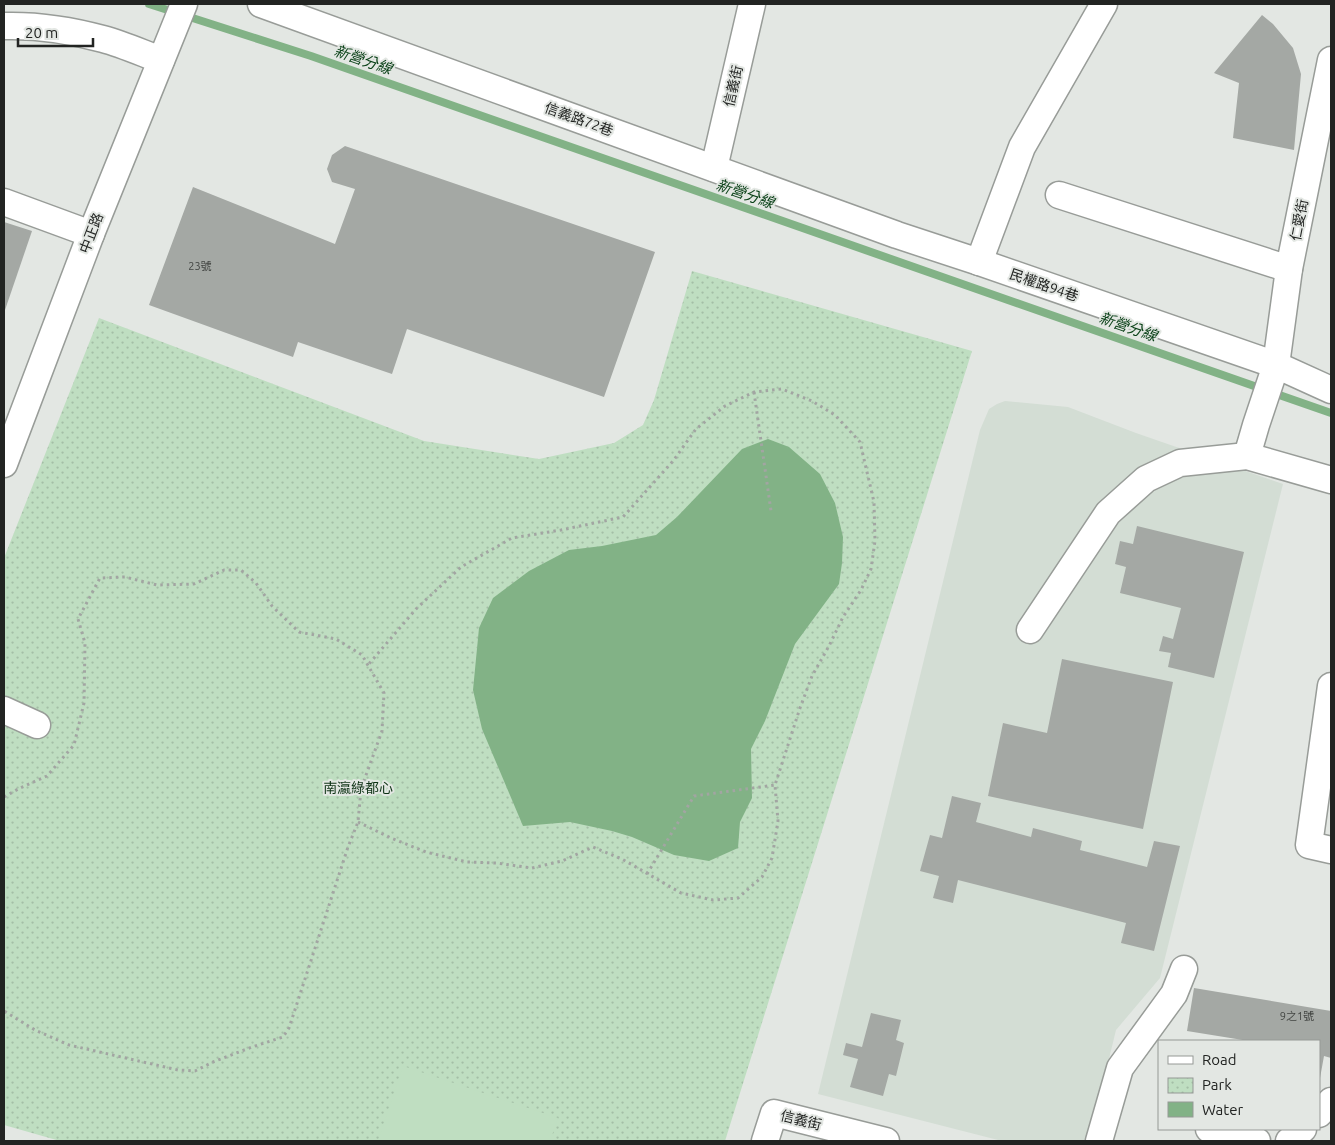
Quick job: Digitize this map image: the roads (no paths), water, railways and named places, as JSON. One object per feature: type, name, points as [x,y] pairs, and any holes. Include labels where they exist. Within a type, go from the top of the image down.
[{"type":"street","name":"中正路","points":[[4,464],[91,234],[184,4]]},
{"type":"street","name":"信義路72巷","points":[[261,4],[897,235]]},
{"type":"street","name":"信義街","points":[[714,168],[752,4]]},
{"type":"street","points":[[979,262],[1022,147],[1104,4]]},
{"type":"street","points":[[4,26],[27,25],[66,30],[164,52]]},
{"type":"street","name":"仁愛街","points":[[1247,456],[1273,373],[1289,269],[1331,60]]},
{"type":"street","points":[[1059,195],[1289,269]]},
{"type":"street","points":[[4,202],[91,234]]},
{"type":"street","name":"民權路94巷","points":[[897,235],[979,262],[1273,373],[1331,390]]},
{"type":"street","points":[[1030,630],[1108,513],[1146,479],[1180,463],[1247,456],[1331,480]]},
{"type":"street","points":[[1331,686],[1309,845],[1331,850]]},
{"type":"street","points":[[4,710],[37,725]]},
{"type":"street","points":[[1099,1141],[1120,1068],[1174,994],[1184,969]]},
{"type":"street","points":[[1320,1113],[1331,1101]]},
{"type":"street","name":"信義街","points":[[765,1141],[774,1113],[886,1141]]},
{"type":"street","points":[[1213,1130],[1257,1141]]},
{"type":"street","points":[[1289,1141],[1302,1130]]},
{"type":"water","points":[[768,439],[789,447],[820,474],[835,503],[843,537],[842,563],[839,584],[795,644],[765,721],[751,749],[752,798],[740,822],[738,848],[709,861],[674,855],[632,837],[570,822],[523,826],[482,729],[473,690],[479,628],[493,598],[529,571],[569,550],[602,546],[656,535],[677,517],[742,449]]},
{"type":"waterway","name":"新營分線","points":[[149,4],[311,56],[1331,413]]},
{"type":"park label","name":"南瀛綠都心","points":[[358,788]]}]
